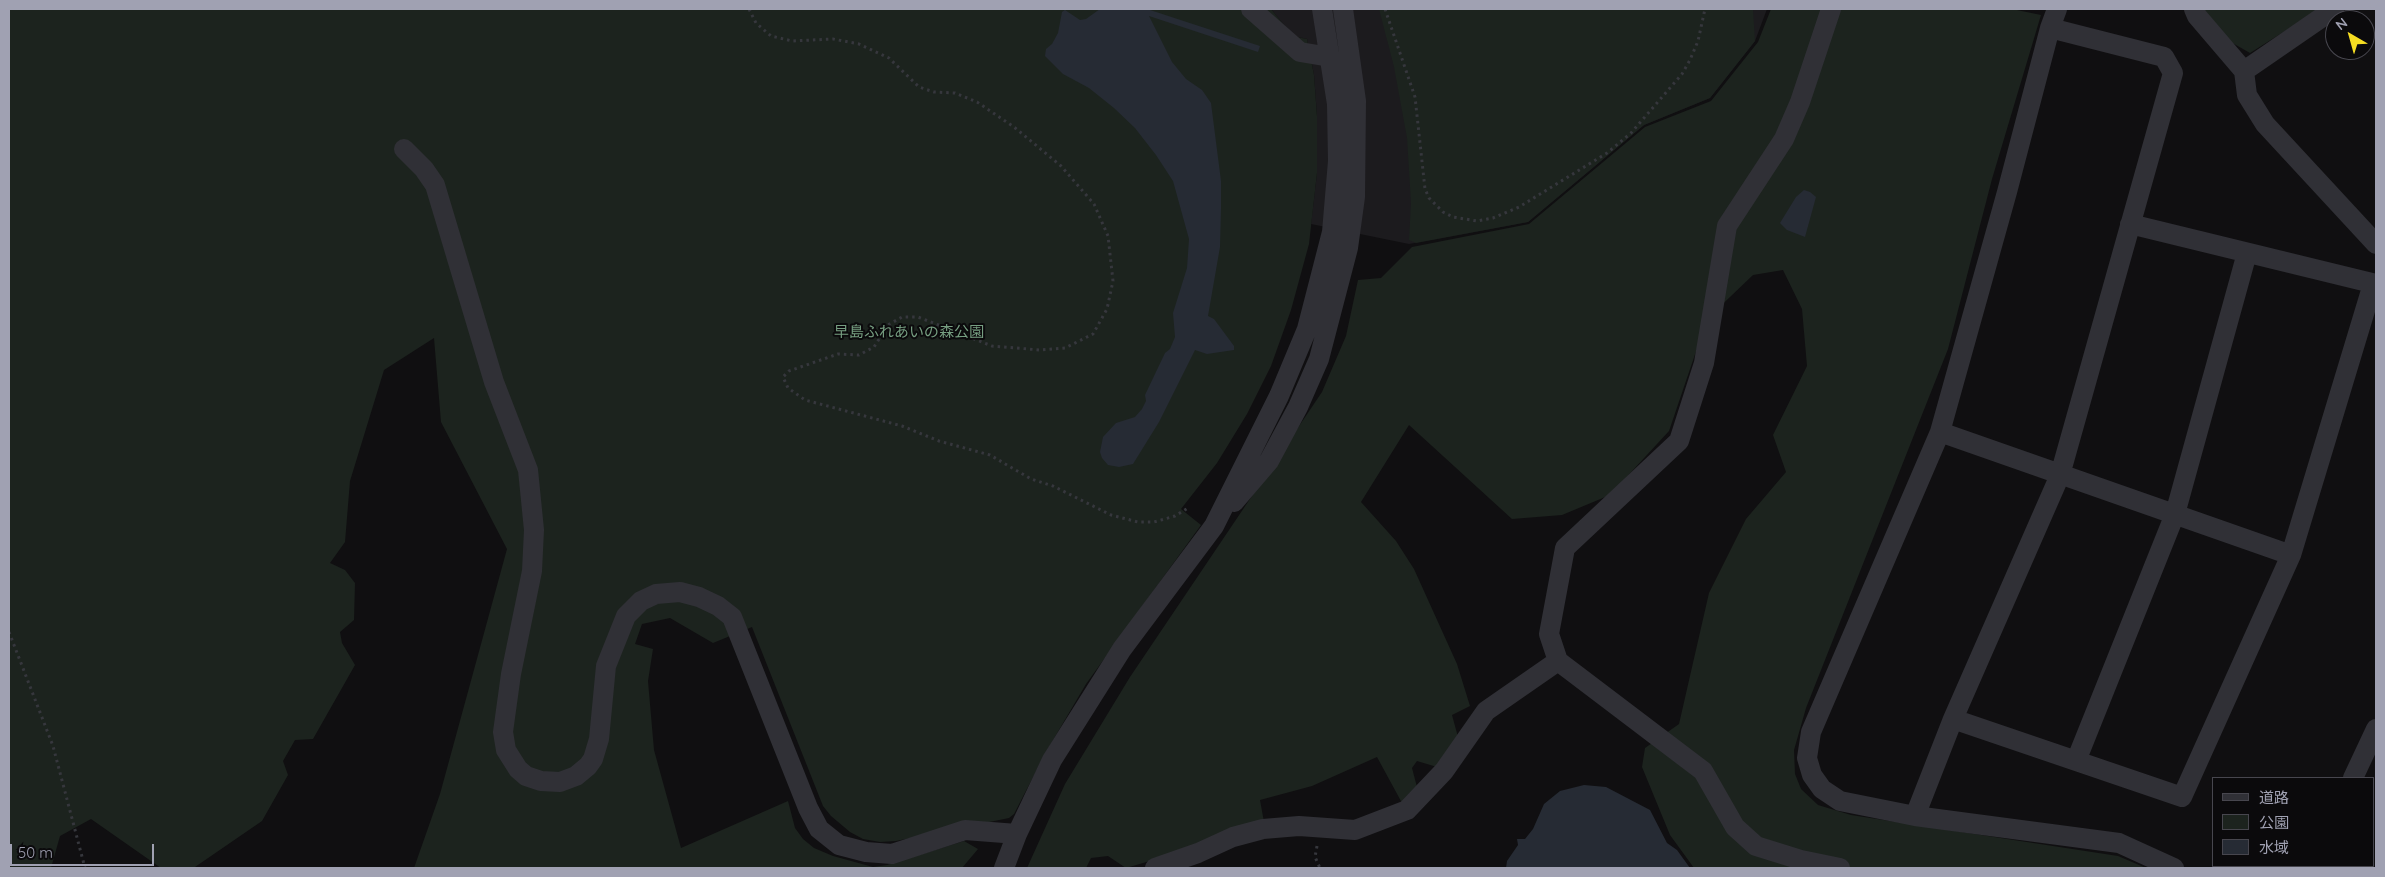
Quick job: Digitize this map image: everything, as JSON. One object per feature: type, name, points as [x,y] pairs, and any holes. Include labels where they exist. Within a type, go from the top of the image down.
[{"type":"street","points":[[1251,9],[1300,52],[1330,57]]},
{"type":"street","points":[[1214,526],[1280,396],[1308,329],[1332,232],[1338,161],[1336,104],[1322,9]]},
{"type":"street","points":[[1004,868],[1017,834],[1052,760],[1086,705],[1122,649],[1214,526],[1268,461],[1298,407],[1319,359],[1338,290],[1355,198],[1356,101],[1343,9]]},
{"type":"street","points":[[1831,9],[1800,102],[1784,139],[1727,226],[1704,363],[1679,441],[1565,548],[1548,634],[1558,661],[1703,771],[1735,827],[1756,846],[1801,860],[1840,868]]},
{"type":"street","points":[[2057,9],[2050,28],[2008,192],[1940,432],[1811,732],[1807,758],[1812,776],[1822,789],[1840,801],[1915,816],[2119,843],[2174,868]]},
{"type":"street","points":[[2194,9],[2202,23],[2244,71],[2247,95],[2265,124],[2376,244]]},
{"type":"street","points":[[2244,71],[2334,9]]},
{"type":"street","points":[[1915,816],[1953,719],[2060,475],[2173,73],[2164,57],[2050,28]]},
{"type":"street","points":[[404,149],[424,169],[435,185],[494,382],[528,470],[534,530],[532,571],[511,674],[503,732],[506,750],[518,769],[526,776],[541,781],[560,782],[576,776],[588,766],[593,759],[599,739],[606,666],[626,616],[641,601],[656,594],[680,592],[699,597],[718,606],[732,617],[808,808],[819,829],[839,845],[866,852],[892,854],[966,830],[1017,834]]},
{"type":"street","points":[[1953,719],[2182,797],[2291,555],[2375,284],[2130,224]]},
{"type":"street","points":[[2076,761],[2174,514],[2247,253]]},
{"type":"street","points":[[1940,432],[2291,555]]},
{"type":"street","points":[[1155,868],[1263,828],[1299,826],[1355,830],[1408,810],[1444,771],[1486,712],[1558,661]]},
{"type":"street","points":[[2353,777],[2376,729]]},
{"type":"path","points":[[749,9],[756,23],[771,36],[792,41],[833,39],[859,44],[890,58],[920,87],[934,92],[955,94],[977,102],[1014,126],[1061,166],[1094,204],[1108,236],[1113,281],[1107,309],[1093,334],[1065,348],[1040,350],[992,346],[918,317],[902,317],[888,325],[874,347],[859,355],[838,354],[789,371],[783,377],[788,388],[805,400],[902,426],[939,441],[990,455],[1031,479],[1053,486],[1111,515],[1138,522],[1154,522],[1175,516],[1188,508]]},
{"type":"path","points":[[1386,9],[1415,97],[1425,189],[1429,198],[1444,212],[1453,217],[1477,221],[1492,218],[1519,207],[1607,153],[1631,133],[1682,74],[1690,60],[1706,9]]},
{"type":"path","points":[[9,632],[53,746],[85,868]]},
{"type":"shaded area","points":[[1271,9],[1767,9],[1755,41],[1710,98],[1644,125],[1528,222],[1409,244],[1311,224],[1317,173],[1317,116],[1314,75],[1307,39],[1293,36]]},
{"type":"green space","name":"早島ふれあいの森公園","points":[[9,9],[1271,9],[1293,36],[1307,39],[1314,75],[1317,116],[1317,173],[1309,244],[1291,310],[1271,366],[1247,414],[1217,463],[1181,509],[1201,525],[1086,684],[1046,752],[1014,814],[1009,818],[896,841],[880,842],[863,839],[850,832],[831,816],[823,806],[752,627],[713,643],[670,618],[642,624],[635,644],[653,649],[648,681],[654,750],[681,848],[788,801],[795,828],[803,839],[814,848],[833,856],[873,867],[887,865],[964,841],[978,849],[962,868],[414,868],[440,794],[507,549],[441,422],[434,338],[384,370],[350,481],[345,542],[330,563],[345,570],[355,583],[354,620],[340,632],[342,643],[355,665],[313,739],[295,740],[283,761],[288,775],[262,821],[195,867],[161,868],[91,819],[60,836],[51,868],[9,868]]},
{"type":"green space","points":[[1379,9],[1753,9],[1755,41],[1710,98],[1644,125],[1528,222],[1416,243],[1409,240],[1411,203],[1407,138],[1394,67]]},
{"type":"green space","points":[[1771,9],[2012,9],[2041,15],[1992,179],[1948,349],[1806,708],[1794,750],[1795,774],[1801,789],[1818,805],[1851,815],[2118,856],[2146,868],[1694,868],[1670,835],[1642,767],[1645,748],[1679,724],[1709,593],[1746,519],[1786,472],[1773,435],[1807,366],[1802,309],[1783,270],[1753,275],[1707,319],[1669,431],[1610,495],[1562,515],[1512,519],[1409,425],[1361,502],[1396,541],[1414,569],[1457,664],[1470,706],[1452,715],[1458,737],[1437,767],[1417,761],[1412,768],[1417,787],[1402,803],[1377,757],[1312,786],[1260,800],[1264,822],[1184,851],[1126,868],[1108,856],[1091,858],[1086,868],[1027,868],[1065,784],[1130,677],[1322,392],[1346,336],[1358,280],[1381,278],[1412,247],[1529,224],[1645,127],[1711,101],[1758,42]]},
{"type":"green space","points":[[2203,9],[2320,9],[2250,53],[2229,41]]},
{"type":"water","points":[[1100,9],[1147,9],[1260,46],[1258,52],[1149,16],[1172,62],[1186,79],[1202,90],[1211,103],[1221,181],[1221,209],[1220,247],[1208,316],[1214,319],[1234,346],[1234,350],[1207,354],[1195,350],[1159,422],[1133,464],[1119,467],[1108,465],[1102,458],[1100,452],[1103,437],[1116,423],[1135,417],[1142,409],[1146,401],[1145,395],[1165,353],[1170,349],[1175,337],[1173,313],[1187,268],[1189,239],[1173,181],[1135,128],[1089,88],[1063,74],[1045,56],[1046,49],[1052,44],[1058,33],[1062,12],[1065,10],[1080,20],[1086,19]]},
{"type":"water","points":[[1804,190],[1816,197],[1805,237],[1787,230],[1780,223],[1796,197]]},
{"type":"water","points":[[1584,785],[1606,787],[1650,810],[1667,843],[1677,850],[1690,868],[1506,868],[1507,861],[1518,845],[1517,839],[1525,839],[1533,829],[1544,804],[1560,791]]}]
